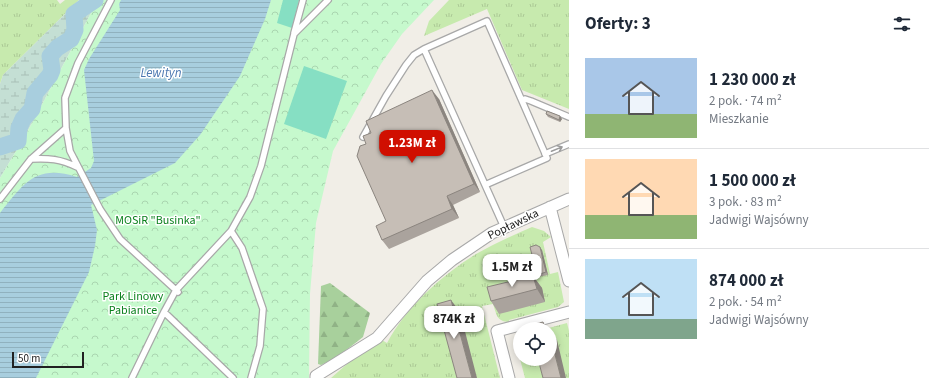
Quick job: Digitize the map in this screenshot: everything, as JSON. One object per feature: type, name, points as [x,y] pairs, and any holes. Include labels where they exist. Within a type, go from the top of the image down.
[{"type":"street","name":"Popławska","points":[[316,378],[316,376],[377,338],[422,287],[452,260],[492,233],[569,199]]},
{"type":"street","points":[[550,207],[569,281]]},
{"type":"street","points":[[509,378],[497,331],[569,312]]},
{"type":"lane","points":[[111,0],[78,63],[65,98],[66,128],[70,151],[100,209],[120,239],[177,291]]},
{"type":"lane","points":[[132,378],[164,312],[177,291],[231,231],[250,197],[258,174],[303,0]]},
{"type":"lane","points":[[294,34],[328,0]]},
{"type":"lane","points":[[363,137],[386,96],[414,55],[424,49],[487,21],[547,158],[485,186]]},
{"type":"lane","points":[[424,49],[504,227]]},
{"type":"lane","points":[[522,100],[525,99],[536,102],[569,118]]},
{"type":"lane","points":[[0,199],[31,159],[66,128]]},
{"type":"lane","points":[[545,154],[569,144]]},
{"type":"lane","points":[[31,159],[51,158],[78,166]]},
{"type":"lane","points":[[231,231],[242,248],[263,309],[260,346],[251,378]]},
{"type":"lane","points":[[164,312],[233,378]]},
{"type":"green space","points":[[0,0],[57,0],[60,4],[65,0],[79,0],[3,75],[0,84]]},
{"type":"green space","points":[[79,0],[98,0],[25,136],[0,178],[0,84],[3,75]]},
{"type":"green space","name":"MOSiR \"Businka\"","points":[[98,0],[434,0],[402,34],[381,64],[333,151],[316,223],[310,294],[309,378],[0,378],[0,178],[25,136]]},
{"type":"green space","points":[[283,0],[299,0],[292,28],[277,23]]},
{"type":"green space","points":[[449,0],[569,0],[569,109],[522,90],[487,9],[424,36],[429,21]]},
{"type":"green space","points":[[304,66],[347,81],[326,139],[284,124]]},
{"type":"green space","points":[[532,227],[544,231],[551,237],[543,242],[550,274],[558,272],[564,302],[558,307],[509,320],[509,322],[499,319],[493,304],[482,306],[500,378],[331,378],[355,357],[378,344],[380,339],[387,343],[395,329],[415,304],[450,272],[476,254]]},
{"type":"green space","points":[[330,283],[370,313],[363,337],[336,358],[321,365],[318,364],[321,286]]},
{"type":"green space","points":[[567,323],[569,331],[569,378],[525,378],[522,366],[557,366],[557,326]]},
{"type":"water","name":"Lewityn","points":[[121,0],[271,0],[265,19],[240,76],[200,135],[175,163],[91,205],[97,230],[89,272],[36,378],[0,378],[0,213],[16,193],[32,179],[51,173],[77,177],[91,168],[94,161],[84,70],[89,59],[120,10],[119,4]]},
{"type":"building","points":[[432,90],[474,184],[447,196],[452,209],[382,240],[376,226],[386,221],[357,156],[360,146],[366,144],[363,136],[371,133],[366,121]]},
{"type":"building","points":[[547,111],[560,116],[559,120],[546,114]]},
{"type":"building","points":[[536,245],[540,247],[546,272],[537,275],[530,247]]},
{"type":"building","points":[[533,276],[537,289],[491,301],[487,287]]},
{"type":"building","points":[[451,300],[472,378],[457,378],[437,304]]},
{"type":"building","points":[[557,362],[561,378],[543,378],[540,366],[557,366]]},
{"type":"waterway","points":[[0,147],[18,141],[19,128],[23,119],[32,109],[35,93],[50,75],[52,70],[50,56],[57,48],[71,39],[75,30],[74,14],[95,0]]},
{"type":"park label","name":"Park Linowy Pabianice","points":[[133,303]]}]
